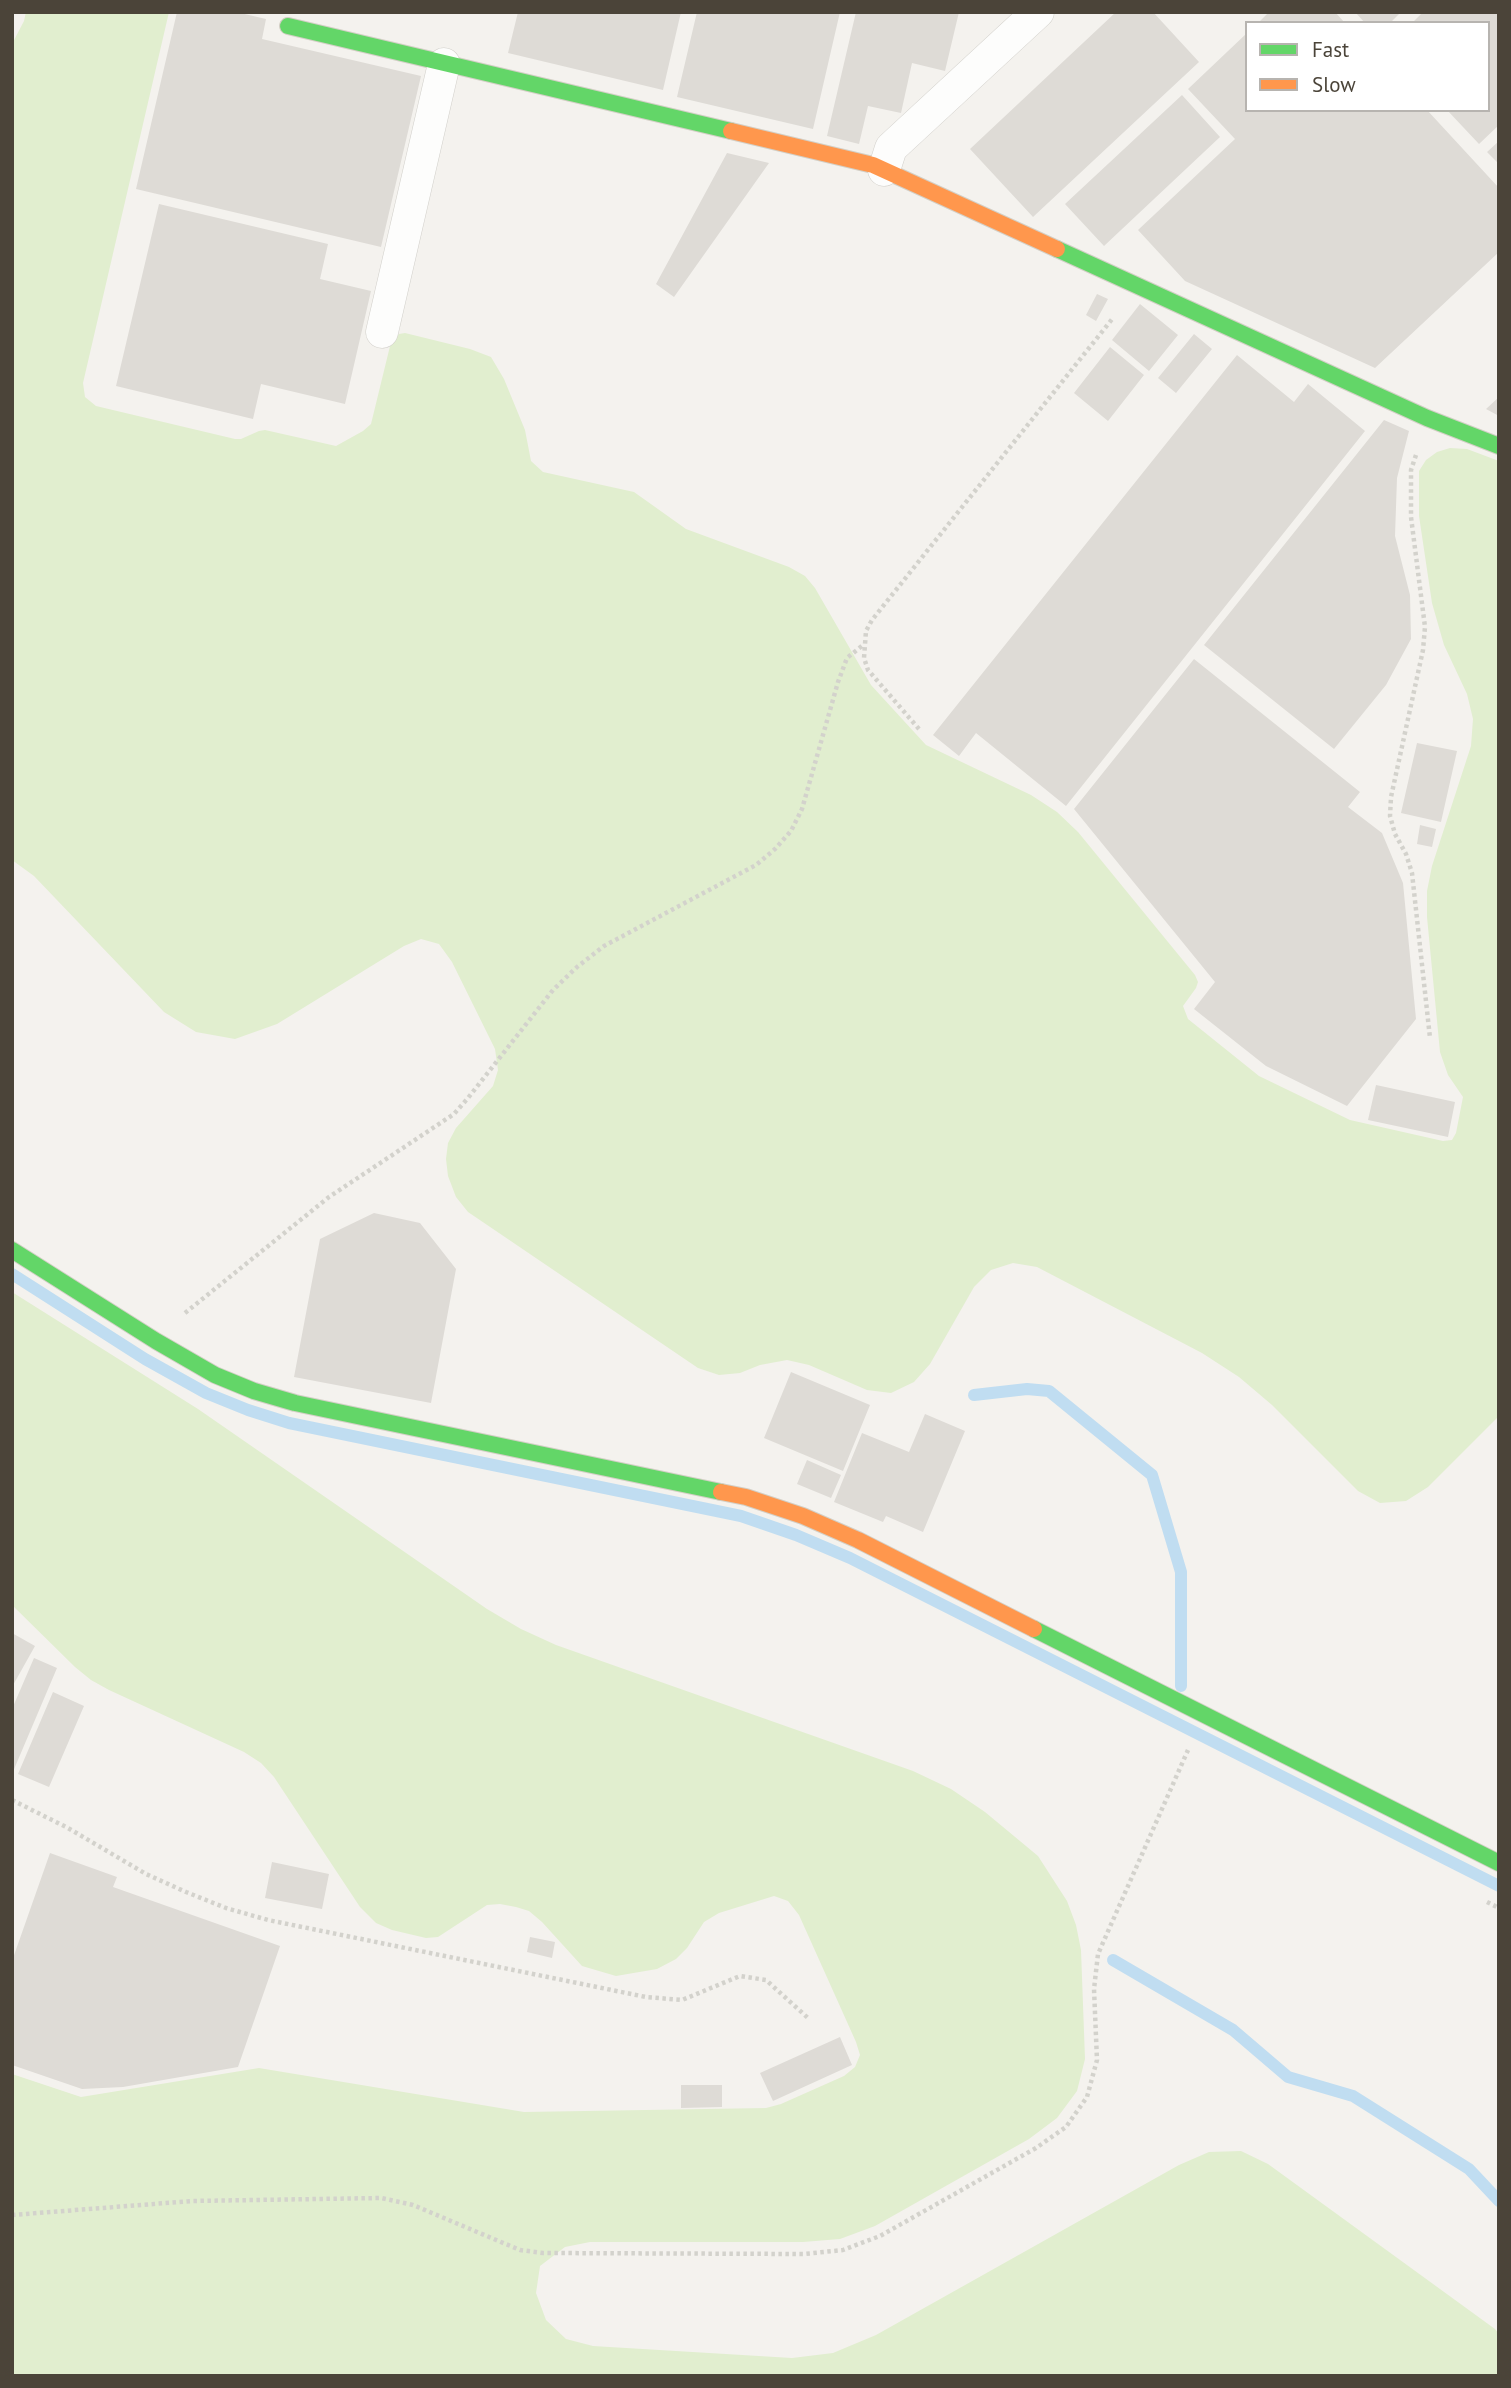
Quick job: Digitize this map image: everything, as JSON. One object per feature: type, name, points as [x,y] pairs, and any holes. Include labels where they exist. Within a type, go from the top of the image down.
[{"type":"street","points":[[884,170],[891,148],[1038,12]]},
{"type":"street","points":[[288,26],[873,165],[1427,418],[1499,446]]},
{"type":"street","points":[[382,332],[444,64]]},
{"type":"street","points":[[12,1250],[156,1341],[215,1375],[254,1391],[295,1403],[746,1497],[803,1516],[858,1540],[1499,1863]]},
{"type":"path","points":[[919,729],[869,670],[863,645],[866,631],[1138,286]]},
{"type":"path","points":[[1427,418],[1411,470],[1410,494],[1425,627],[1423,650],[1391,797],[1390,816],[1395,834],[1406,854],[1414,883],[1430,1038]]},
{"type":"path","points":[[156,1341],[181,1316],[312,1210],[345,1185],[454,1114],[553,990],[577,967],[604,946],[756,865],[775,849],[791,831],[802,809],[847,658],[863,645]]},
{"type":"path","points":[[12,2215],[192,2201],[381,2199],[412,2205],[520,2250],[543,2253],[804,2254],[843,2250],[880,2236],[1036,2148],[1066,2127],[1087,2096],[1097,2060],[1094,1989],[1098,1954],[1189,1748]]},
{"type":"path","points":[[12,1800],[68,1828],[146,1874],[186,1892],[268,1920],[646,1997],[682,2000],[740,1976],[766,1980],[808,2018]]},
{"type":"green space","points":[[26,12],[169,12],[83,383],[85,397],[96,406],[235,439],[265,430],[336,446],[371,424],[391,342],[399,334],[405,333],[470,349],[491,357],[504,379],[525,430],[531,461],[543,472],[634,492],[686,529],[789,567],[805,576],[815,588],[871,685],[926,745],[1031,795],[1057,812],[1078,832],[1195,975],[1198,982],[1196,988],[1183,1006],[1188,1019],[1259,1076],[1350,1120],[1443,1141],[1452,1140],[1456,1133],[1463,1097],[1448,1075],[1440,1052],[1427,891],[1432,866],[1471,746],[1473,719],[1467,694],[1444,645],[1432,603],[1419,516],[1419,471],[1426,460],[1437,452],[1450,448],[1467,449],[1499,461],[1499,1416],[1428,1487],[1406,1501],[1380,1503],[1358,1491],[1272,1405],[1239,1377],[1202,1353],[1037,1267],[1013,1263],[991,1270],[974,1287],[930,1364],[914,1382],[891,1393],[867,1390],[809,1365],[787,1360],[760,1365],[740,1373],[719,1375],[698,1368],[468,1212],[456,1197],[448,1176],[448,1143],[456,1128],[493,1086],[498,1070],[495,1049],[452,962],[439,944],[421,939],[404,946],[277,1024],[235,1039],[196,1032],[164,1012],[34,876],[12,860],[12,44]]},
{"type":"green space","points":[[12,1292],[198,1409],[487,1609],[521,1629],[556,1645],[913,1771],[951,1789],[985,1812],[1038,1856],[1067,1901],[1081,1950],[1085,2059],[1077,2091],[1057,2118],[1029,2139],[875,2226],[840,2239],[803,2242],[590,2242],[565,2247],[540,2266],[536,2293],[546,2320],[566,2339],[593,2346],[792,2358],[833,2353],[876,2335],[1179,2165],[1209,2152],[1241,2151],[1268,2164],[1495,2329],[1499,2334],[1499,2376],[12,2376],[12,2074],[81,2097],[259,2068],[524,2112],[766,2108],[844,2076],[855,2067],[860,2055],[799,1915],[788,1901],[774,1896],[719,1913],[704,1922],[687,1948],[676,1959],[657,1969],[616,1976],[582,1966],[542,1922],[529,1911],[516,1907],[487,1905],[438,1937],[426,1938],[392,1930],[376,1923],[360,1907],[274,1777],[261,1763],[244,1752],[109,1690],[75,1667],[12,1605]]},
{"type":"building","points":[[177,12],[236,12],[266,19],[262,39],[421,76],[381,247],[136,189]]},
{"type":"building","points":[[518,12],[681,12],[663,90],[508,53]]},
{"type":"building","points":[[697,12],[840,12],[813,129],[677,97]]},
{"type":"building","points":[[856,12],[959,12],[945,71],[912,63],[901,113],[868,106],[859,144],[827,136]]},
{"type":"building","points":[[1116,12],[1153,12],[1199,62],[1033,217],[970,149]]},
{"type":"building","points":[[1269,12],[1335,12],[1343,21],[1260,21]]},
{"type":"building","points":[[1355,12],[1401,12],[1392,21],[1363,21]]},
{"type":"building","points":[[1423,12],[1499,12],[1499,125],[1479,144],[1449,112],[1490,112],[1490,21],[1414,21]]},
{"type":"building","points":[[1245,35],[1245,112],[1429,112],[1499,188],[1499,252],[1375,368],[1185,281],[1138,230],[1235,139],[1188,89]]},
{"type":"building","points":[[1182,95],[1220,137],[1104,246],[1065,204]]},
{"type":"building","points":[[1499,141],[1499,164],[1487,152]]},
{"type":"building","points":[[727,153],[769,163],[674,297],[656,284]]},
{"type":"building","points":[[159,204],[328,244],[320,279],[371,291],[345,404],[261,384],[253,419],[116,386]]},
{"type":"building","points":[[1097,294],[1108,299],[1096,321],[1086,315]]},
{"type":"building","points":[[1140,304],[1178,335],[1149,371],[1112,340]]},
{"type":"building","points":[[1194,334],[1212,349],[1176,393],[1158,378]]},
{"type":"building","points":[[1110,347],[1144,375],[1108,421],[1074,393]]},
{"type":"building","points":[[1237,355],[1294,402],[1308,384],[1365,431],[1066,806],[976,733],[959,756],[933,735]]},
{"type":"building","points":[[1499,397],[1499,416],[1486,409]]},
{"type":"building","points":[[1384,420],[1409,431],[1397,478],[1395,536],[1410,595],[1411,639],[1386,685],[1334,749],[1204,645]]},
{"type":"building","points":[[1194,659],[1360,792],[1348,807],[1382,833],[1403,883],[1416,1019],[1347,1106],[1266,1066],[1194,1009],[1215,982],[1074,809]]},
{"type":"building","points":[[1417,743],[1457,751],[1441,822],[1401,813]]},
{"type":"building","points":[[1420,825],[1436,829],[1432,847],[1417,844]]},
{"type":"building","points":[[1376,1085],[1455,1102],[1448,1137],[1368,1120]]},
{"type":"building","points":[[374,1213],[420,1223],[456,1269],[431,1403],[294,1377],[320,1239]]},
{"type":"building","points":[[791,1372],[870,1405],[843,1471],[764,1438]]},
{"type":"building","points":[[925,1414],[965,1431],[923,1532],[886,1516],[883,1522],[834,1502],[862,1433],[909,1452]]},
{"type":"building","points":[[807,1460],[841,1475],[831,1498],[797,1484]]},
{"type":"building","points":[[12,1633],[35,1646],[12,1687]]},
{"type":"building","points":[[34,1658],[57,1668],[12,1774],[12,1709]]},
{"type":"building","points":[[53,1692],[84,1706],[49,1787],[18,1774]]},
{"type":"building","points":[[50,1853],[117,1877],[113,1887],[280,1946],[238,2067],[123,2087],[82,2089],[12,2065],[12,1961]]},
{"type":"building","points":[[272,1862],[329,1874],[322,1909],[265,1898]]},
{"type":"building","points":[[530,1937],[555,1942],[552,1958],[527,1952]]},
{"type":"building","points":[[840,2037],[852,2065],[773,2101],[760,2073]]},
{"type":"building","points":[[681,2085],[722,2085],[722,2107],[681,2108]]},
{"type":"waterway","points":[[12,1274],[145,1359],[206,1393],[248,1410],[289,1423],[741,1516],[796,1535],[850,1558],[1499,1886]]},
{"type":"waterway","points":[[974,1395],[1027,1389],[1049,1391],[1152,1475],[1181,1572],[1181,1686]]},
{"type":"waterway","points":[[1113,1960],[1233,2030],[1288,2077],[1353,2096],[1469,2169],[1499,2201]]},
{"type":"traffic: fast","points":[[288,26],[731,131]]},
{"type":"traffic: fast","points":[[1057,249],[1427,418],[1499,446]]},
{"type":"traffic: fast","points":[[12,1250],[156,1341],[215,1375],[254,1391],[295,1403],[721,1492]]},
{"type":"traffic: fast","points":[[1034,1629],[1499,1863]]},
{"type":"traffic: slow","points":[[731,131],[873,165],[1057,249]]},
{"type":"traffic: slow","points":[[721,1492],[746,1497],[803,1516],[858,1540],[1034,1629]]}]
